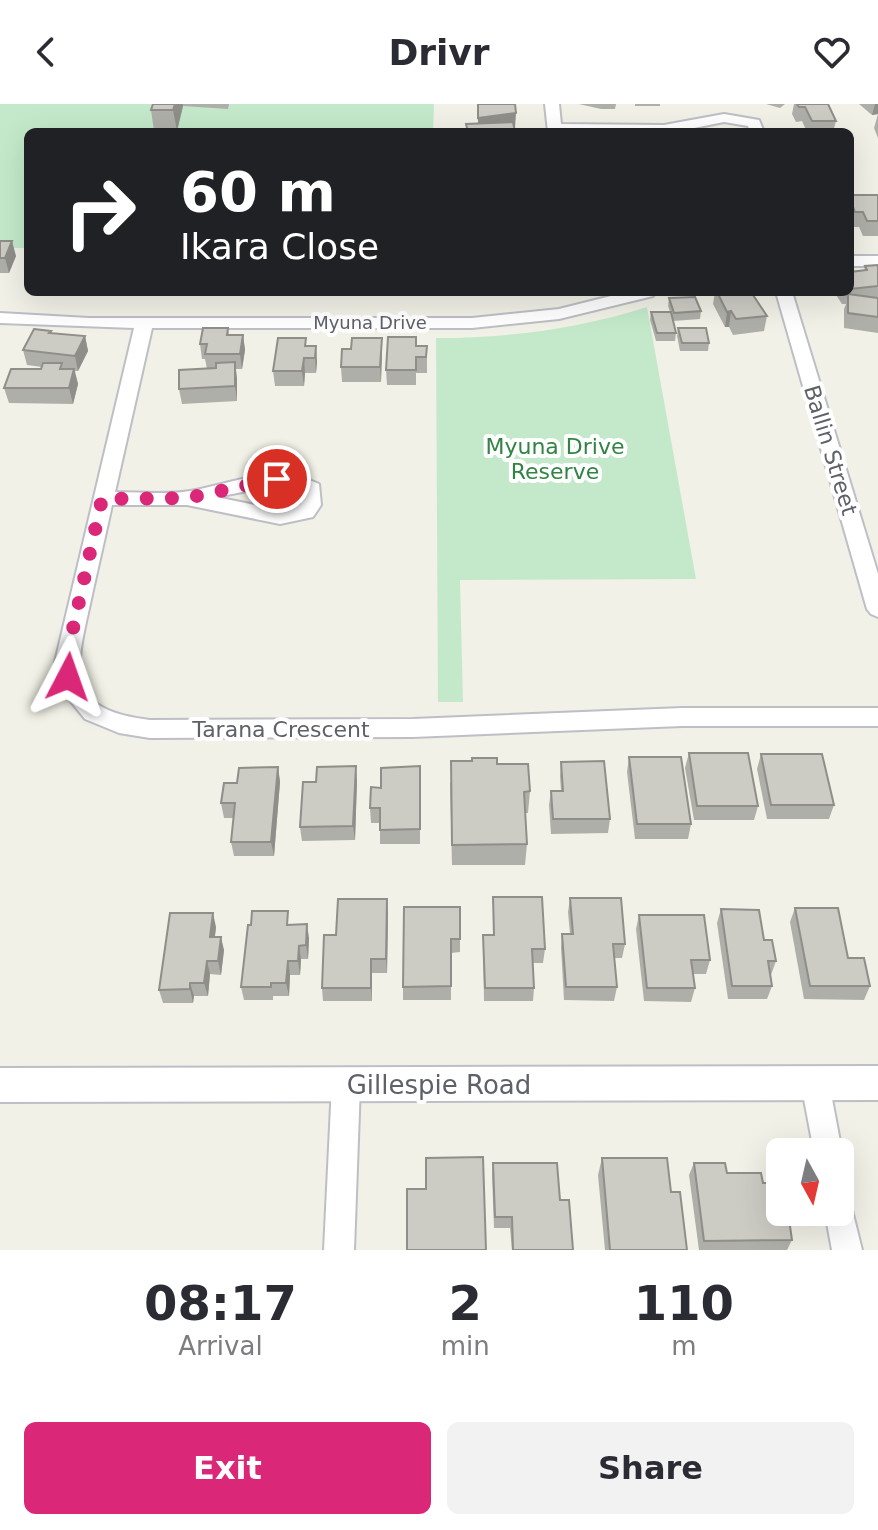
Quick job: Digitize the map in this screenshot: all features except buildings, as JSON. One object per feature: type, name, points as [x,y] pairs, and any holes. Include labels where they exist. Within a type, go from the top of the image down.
[{"type":"street","points":[[552,104],[555,128]]},
{"type":"street","points":[[670,128],[737,118],[754,123],[756,128]]},
{"type":"street","points":[[854,261],[878,261]]},
{"type":"street","name":"Myuna Drive","points":[[0,318],[144,324],[495,322],[559,314],[631,296]]},
{"type":"street","name":"Ballin Street","points":[[785,296],[878,609]]},
{"type":"street","name":"Myuna Drive","points":[[0,328],[89,323]]},
{"type":"street","name":"Tarana Crescent","points":[[144,324],[66,662],[72,690],[91,711],[117,724],[150,729],[398,729],[670,717],[878,717]]},
{"type":"street","points":[[102,499],[187,498],[277,479],[303,482],[312,489],[313,497],[306,512],[280,517],[187,498]]},
{"type":"street","points":[[815,1083],[825,1138]]},
{"type":"street","name":"Gillespie Road","points":[[0,1085],[878,1083]]},
{"type":"street","points":[[339,1250],[346,1085]]},
{"type":"street","points":[[843,1226],[847,1250]]},
{"type":"green space","points":[[0,104],[434,104],[433,128],[24,128],[24,248],[0,248]]},
{"type":"green space","name":"Myuna Drive Reserve","points":[[647,307],[696,579],[460,580],[463,702],[438,702],[436,338],[543,331]]},
{"type":"route","points":[[68,677],[66,662],[102,499],[187,498],[277,479]]}]
